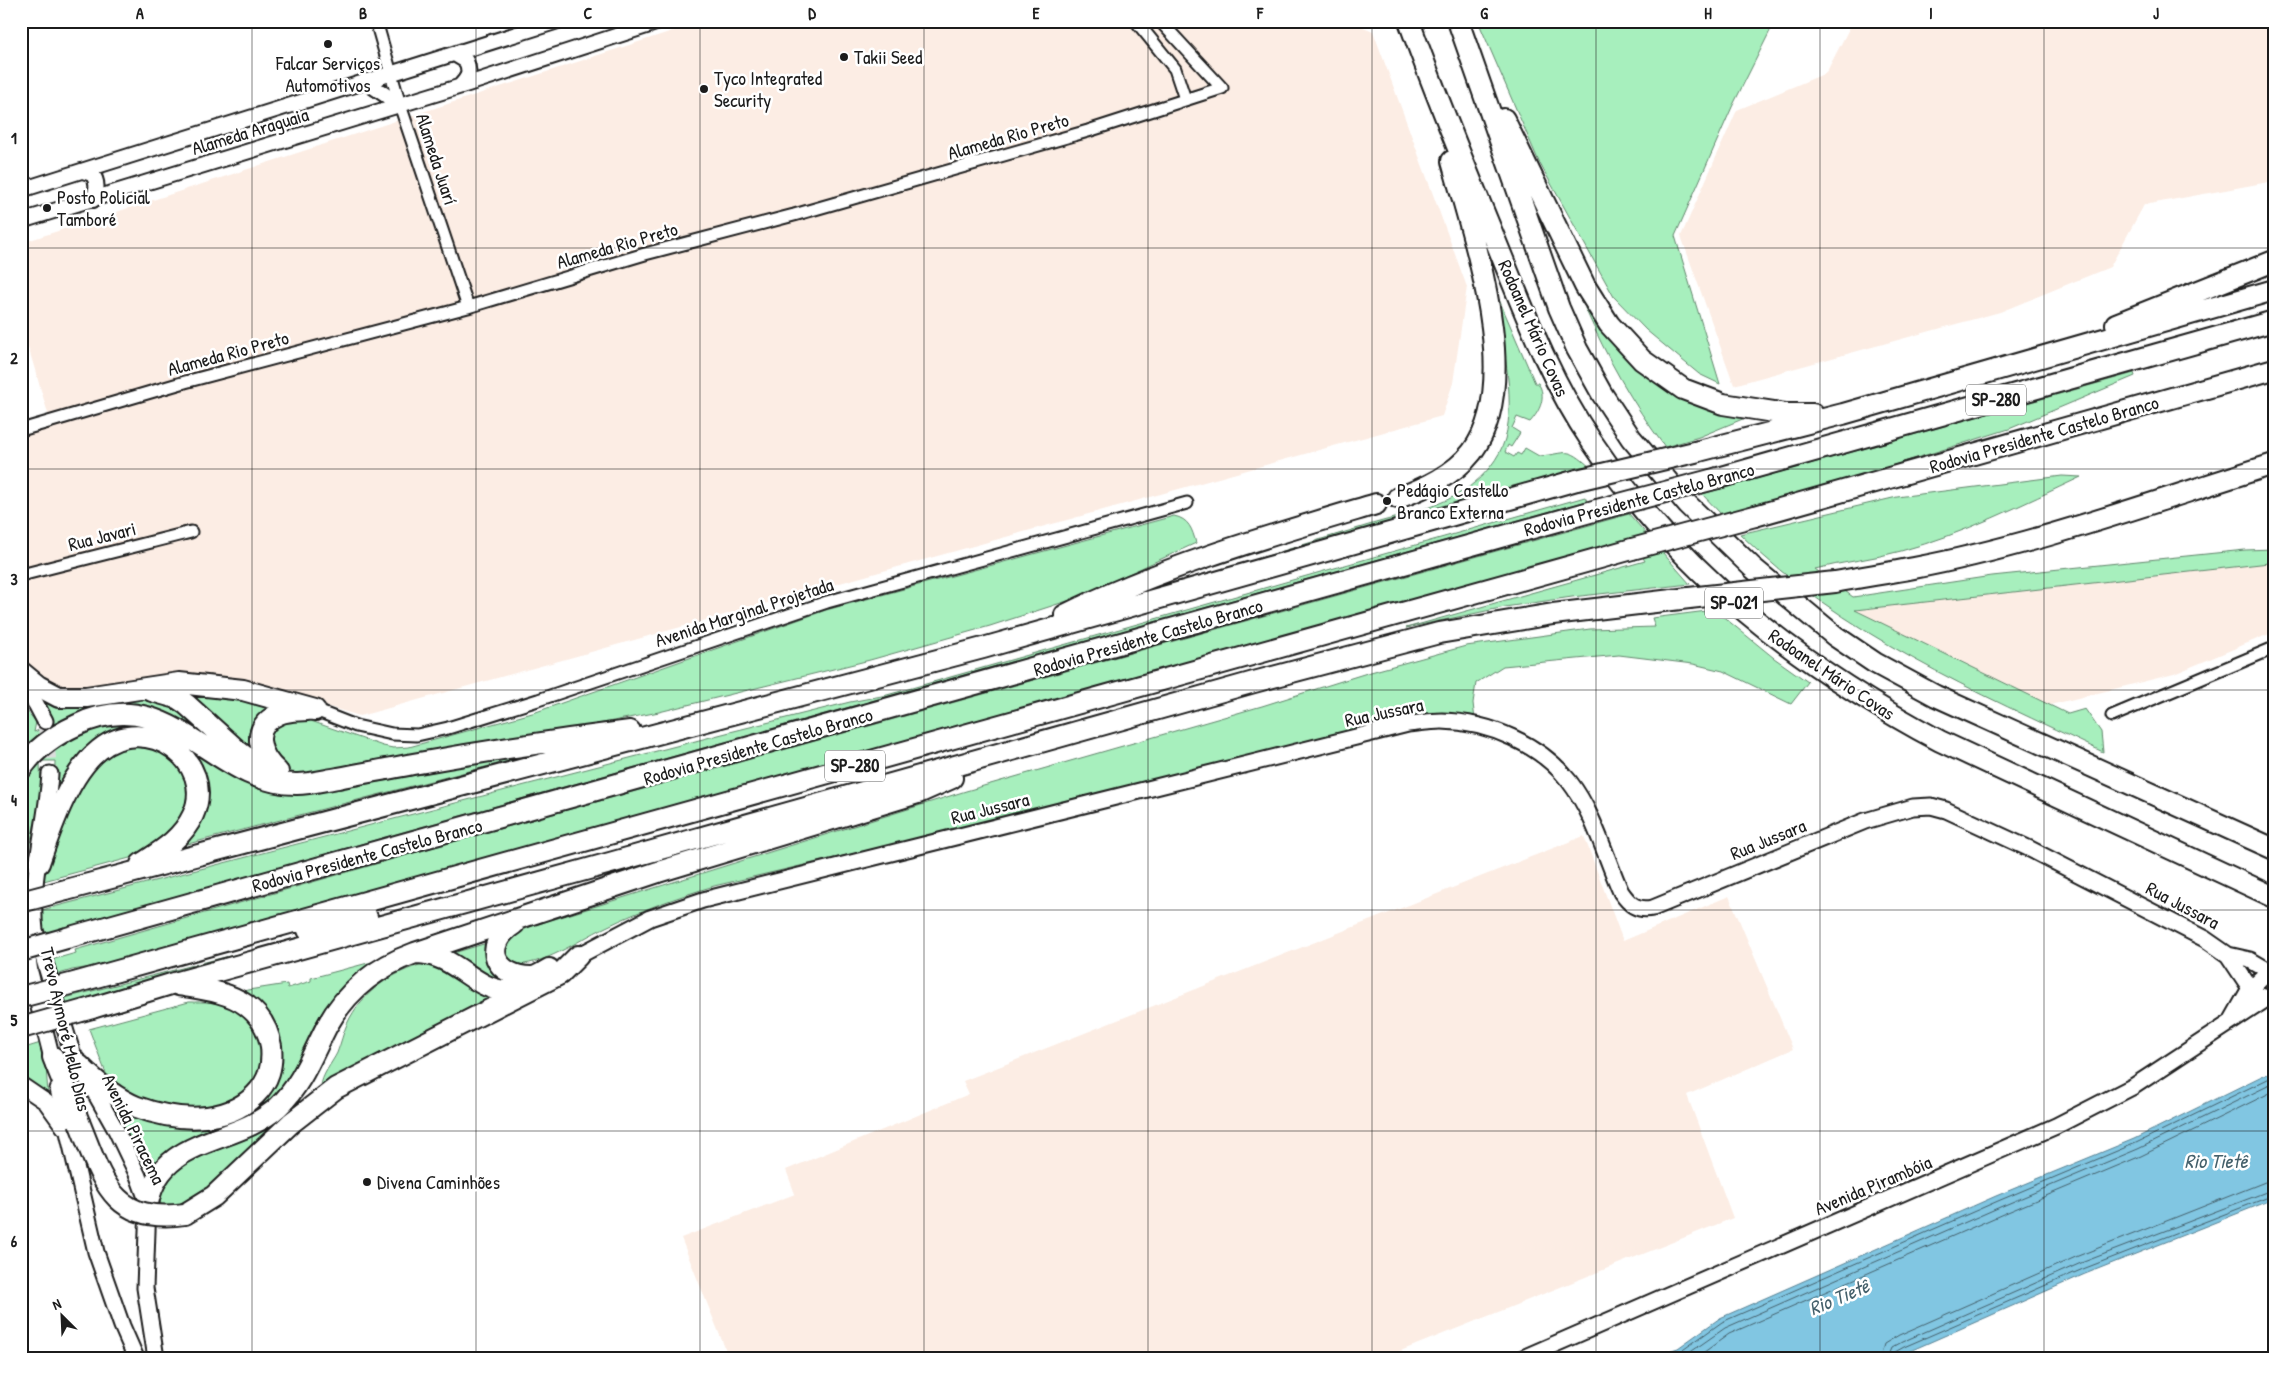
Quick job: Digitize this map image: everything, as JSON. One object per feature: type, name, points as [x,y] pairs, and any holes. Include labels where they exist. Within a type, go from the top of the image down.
[{"type":"highway","name":"Rodoanel Mário Covas","points":[[1409,21],[1428,75],[1539,348],[1564,396],[1590,440],[1622,484],[1700,573],[1751,617],[1809,662],[1897,718],[1940,741],[2274,897]]},
{"type":"highway","name":"Rodoanel Mário Covas","points":[[1461,28],[1559,308],[1578,350],[1602,394],[1631,438],[1688,505],[1753,568],[1835,636],[1875,663],[1953,704],[2274,849]]},
{"type":"highway","points":[[1461,28],[1585,286],[1609,324],[1642,360],[1682,389],[1723,404],[1786,414],[1843,414]]},
{"type":"highway","points":[[1398,498],[1435,482],[1462,463],[1472,452],[1486,426],[1493,394],[1493,334],[1487,295],[1428,75]]},
{"type":"highway","points":[[2022,364],[2274,261]]},
{"type":"highway","points":[[21,902],[719,719],[1042,631],[1577,480],[1843,414],[2274,290]]},
{"type":"highway","name":"Rodovia Presidente Castelo Branco","points":[[22,937],[67,938],[1597,510],[1718,478],[2274,321]]},
{"type":"highway","name":"Rodovia Presidente Castelo Branco","points":[[21,997],[1754,516],[2274,369]]},
{"type":"highway","points":[[21,1028],[171,984],[610,863],[1245,684],[1439,633],[1553,614],[1835,582],[1915,568],[1990,550],[2099,519],[2274,464]]},
{"type":"highway","points":[[1042,631],[1080,608],[1144,581],[1248,544],[1376,504]]},
{"type":"highway","points":[[21,672],[38,686],[59,697],[86,697],[180,683],[216,686],[272,696],[315,710]]},
{"type":"highway","points":[[140,688],[168,694],[182,701],[252,762],[289,783]]},
{"type":"highway","points":[[289,783],[269,764],[262,754],[260,738],[266,726],[279,714],[315,710]]},
{"type":"highway","points":[[21,769],[36,752],[60,733],[96,718],[128,715],[164,722],[184,732],[250,775],[289,783],[524,744],[719,719]]},
{"type":"highway","points":[[39,863],[50,831],[66,795],[86,762],[98,750],[110,742],[137,735],[162,741],[181,754],[194,777],[196,803],[193,815],[177,839],[124,874]]},
{"type":"highway","points":[[148,1203],[154,1180],[170,1161],[196,1146],[263,1118],[291,1094],[339,1007],[349,994],[382,967],[415,953],[522,919],[658,872],[918,793],[995,755]]},
{"type":"highway","points":[[203,948],[221,950],[572,868],[610,863]]},
{"type":"highway","points":[[522,919],[507,928],[495,943],[495,956],[504,967],[520,975],[532,977],[578,956]]},
{"type":"highway","points":[[415,953],[430,954],[448,960],[489,986],[507,991],[534,987]]},
{"type":"highway","points":[[53,1056],[74,1128],[114,1195],[121,1202],[143,1213],[158,1217],[185,1214],[200,1207],[231,1182],[291,1123],[336,1088],[560,974],[578,956]]},
{"type":"highway","points":[[291,1123],[317,1078],[350,1008],[382,967]]},
{"type":"highway","points":[[79,1065],[106,1089],[134,1106],[148,1111],[190,1117],[216,1116],[242,1107],[263,1086],[270,1073],[272,1057],[264,1025],[246,1004],[233,998],[213,991],[171,984]]},
{"type":"main road","points":[[21,684],[36,704],[45,721]]},
{"type":"main road","name":"Rua Jussara","points":[[578,956],[650,918],[703,900],[1408,724],[1440,721],[1468,723],[1508,736],[1542,755],[1556,767],[1570,782],[1580,798],[1621,892],[1630,904],[1638,909],[1653,908],[1865,821],[1913,807],[1931,806],[1946,810],[2028,848],[2206,939],[2228,955],[2249,990]]},
{"type":"main road","name":"Trevo Aymoré Mello Dias","points":[[50,774],[48,805],[33,914],[67,1038],[79,1065]]},
{"type":"main road","name":"Trevo Aymoré Mello Dias","points":[[22,937],[53,1056]]},
{"type":"main road","name":"Rua Jussara","points":[[2228,955],[2250,960],[2273,972]]},
{"type":"main road","name":"Avenida Pirambóia","points":[[2227,1026],[2237,1013],[2249,990],[2273,972]]},
{"type":"main road","points":[[2249,990],[2257,996],[2270,996]]},
{"type":"main road","name":"Avenida Pirambóia","points":[[1523,1358],[2056,1126],[2134,1086],[2270,996]]},
{"type":"main road","name":"Avenida Piracema","points":[[79,1065],[116,1130],[138,1176],[148,1203],[145,1288],[156,1358]]},
{"type":"main road","points":[[21,1085],[46,1102],[74,1128],[96,1252],[129,1350],[136,1358]]},
{"type":"main road","name":"Avenida Piracema","points":[[152,1331],[162,1358]]},
{"type":"street","name":"Alameda Juarí","points":[[376,21],[400,104],[468,307]]},
{"type":"street","name":"Alameda Araguaia","points":[[21,190],[391,72],[456,55],[558,21]]},
{"type":"street","name":"Alameda Araguaia","points":[[21,221],[486,78],[662,21]]},
{"type":"street","points":[[1136,21],[1175,69],[1185,99]]},
{"type":"street","name":"Alameda Rio Preto","points":[[21,430],[185,382],[468,307],[645,254],[1088,131],[1222,88],[1160,21]]},
{"type":"street","points":[[478,47],[474,53],[474,63],[486,78]]},
{"type":"street","points":[[456,55],[466,61],[469,70],[466,79],[460,86]]},
{"type":"street","points":[[365,81],[400,104]]},
{"type":"street","points":[[82,171],[92,174],[96,180],[96,192],[93,200]]},
{"type":"street","name":"Avenida Marginal Projetada","points":[[315,710],[356,726],[392,734],[418,734],[448,728],[538,700],[827,602],[1187,503]]},
{"type":"street","name":"Rua Javari","points":[[21,575],[191,532]]},
{"type":"street","points":[[2112,716],[2274,648]]},
{"type":"shaded area","points":[[703,21],[1349,21],[1373,31],[1467,287],[1453,383],[1442,416],[360,716],[257,686],[200,675],[139,678],[72,692],[21,668],[21,436],[52,427],[21,323],[21,243]]},
{"type":"shaded area","points":[[1853,21],[2274,21],[2274,181],[2144,205],[2110,267],[2000,312],[1734,385],[1681,236],[1737,110],[1826,73]]},
{"type":"shaded area","points":[[2269,563],[2274,567],[2274,632],[2174,674],[2050,705],[1854,610]]},
{"type":"shaded area","points":[[1584,836],[1623,941],[1729,896],[1793,1049],[1687,1095],[1733,1218],[1383,1358],[729,1358],[681,1238],[795,1194],[786,1170],[969,1094],[963,1081]]},
{"type":"green space","points":[[1478,21],[1775,21],[1732,107],[1675,236],[1720,384],[1699,374],[1646,330],[1614,297],[1539,162]]},
{"type":"green space","points":[[1494,288],[1535,383],[1538,383],[1542,393],[1537,413],[1530,422],[1517,417],[1512,428],[1520,433],[1511,447],[1508,445],[1505,452],[1514,457],[1517,453],[1521,455],[1525,448],[1539,456],[1566,453],[1576,456],[1591,468],[1220,571],[1445,501],[1469,487],[1486,472],[1495,460],[1505,439],[1509,403],[1506,364]]},
{"type":"green space","points":[[1585,308],[1617,349],[1653,381],[1673,394],[1695,404],[1745,418],[1699,437],[1665,447],[1621,380]]},
{"type":"green space","points":[[2134,373],[2135,376],[2009,429],[1859,476],[1722,515],[1702,494]]},
{"type":"green space","points":[[2062,476],[2081,477],[1993,518],[1948,536],[1890,554],[1815,569],[1853,597],[1992,576],[2245,550],[2274,549],[2274,567],[2269,563],[1855,610],[2068,714],[2085,709],[2101,732],[2103,752],[1959,683],[1866,631],[1822,602],[1779,570],[1740,534],[1897,497]]},
{"type":"green space","points":[[1585,497],[1587,501],[403,832],[43,935],[38,911],[734,731],[850,702],[887,695]]},
{"type":"green space","points":[[1629,514],[1690,584],[1572,597],[1505,607],[1406,628],[1645,561],[1633,540],[109,964],[72,970],[56,975],[51,960],[76,953],[75,950],[435,847]]},
{"type":"green space","points":[[1174,516],[1179,517],[1189,525],[1196,543],[1124,576],[1101,590],[990,626],[870,660],[659,712],[322,778],[290,772],[280,763],[264,736],[267,728],[290,718],[308,720],[383,746],[393,748],[409,747],[536,712],[826,610]]},
{"type":"green space","points":[[1715,610],[1774,658],[1808,682],[1791,704],[1723,671],[1693,664],[1619,655],[1503,666],[1476,683],[1473,703],[1475,720],[1443,716],[714,886],[632,915],[560,952],[536,961],[510,965],[502,945],[515,934],[532,926],[966,791],[1262,706],[1367,673],[1466,646],[1590,629],[1655,627],[1652,618]]},
{"type":"green space","points":[[172,689],[273,703],[256,753]]},
{"type":"green space","points":[[140,697],[176,703],[238,761],[131,712],[21,759],[21,704],[36,722],[34,732],[52,725],[50,713],[45,703],[65,709]]},
{"type":"green space","points":[[120,724],[157,728],[244,783],[280,794],[335,790],[517,756],[516,759],[180,846],[196,771],[124,732],[54,804],[55,761],[40,761],[41,795],[28,853],[24,885],[21,886],[21,781],[43,755],[62,742],[95,727]]},
{"type":"green space","points":[[135,740],[168,751],[188,780],[191,795],[179,828],[141,855],[40,882],[61,816],[98,756]]},
{"type":"green space","points":[[358,926],[64,1009],[61,999],[217,959]]},
{"type":"green space","points":[[487,943],[504,979],[505,985],[450,954]]},
{"type":"green space","points":[[387,958],[357,975],[332,998],[319,1017],[288,1078],[281,1089],[261,1110],[155,1165],[149,1172],[103,1098],[204,1122],[273,1075],[242,991],[287,984],[288,988],[311,981],[311,978]]},
{"type":"green space","points":[[426,963],[441,965],[495,997],[321,1087],[325,1074],[337,1053],[347,1024],[361,1002],[380,984],[390,978]]},
{"type":"green space","points":[[189,1002],[210,1002],[231,1007],[242,1013],[257,1032],[261,1044],[261,1069],[257,1080],[249,1091],[233,1101],[193,1112],[160,1106],[110,1084],[89,1029]]},
{"type":"green space","points":[[330,1035],[308,1086],[282,1123],[201,1199],[160,1211],[161,1192],[168,1177],[191,1157],[241,1139]]},
{"type":"green space","points":[[44,1042],[48,1093],[21,1077],[21,1049]]},
{"type":"water","name":"Rio Tietê","points":[[2274,1070],[2274,1199],[2085,1274],[1894,1358],[1646,1358],[1678,1348],[1720,1318],[1996,1196],[2134,1139]]},
{"type":"tunnel","points":[[45,721],[50,774]]},
{"type":"place","name":"Falcar Serviços Automotivos","points":[[328,44]]},
{"type":"place","name":"Takii Seed","points":[[844,57]]},
{"type":"place","name":"Tyco Integrated Security","points":[[704,89]]},
{"type":"place","name":"Posto Policial Tamboré","points":[[47,208]]},
{"type":"place","name":"Pedágio Castello Branco Externa","points":[[1387,501]]},
{"type":"place","name":"Divena Caminhões","points":[[367,1182]]}]
